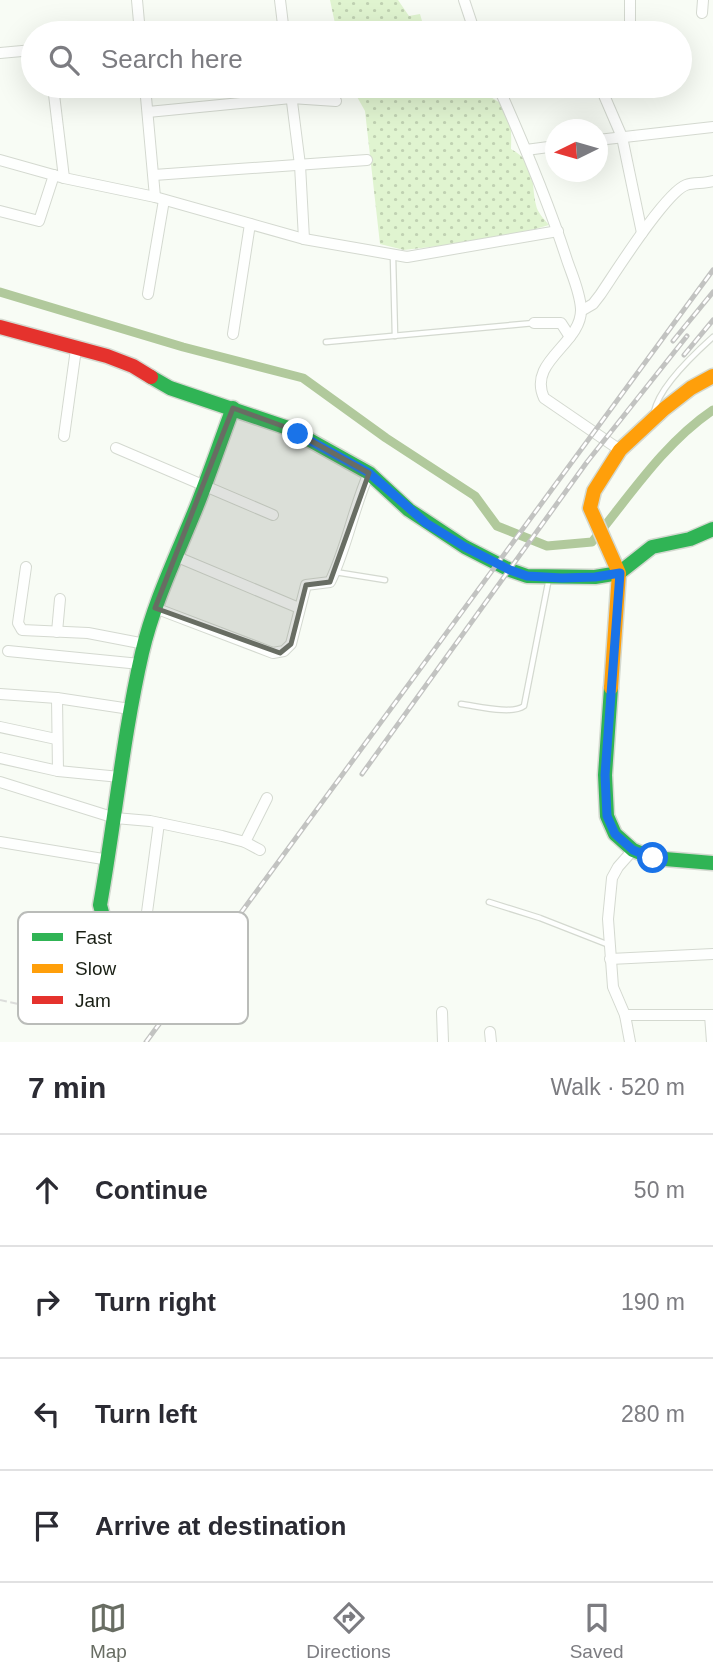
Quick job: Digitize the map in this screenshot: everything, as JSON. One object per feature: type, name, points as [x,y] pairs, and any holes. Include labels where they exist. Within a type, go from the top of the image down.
[{"type":"street","points":[[138,0],[140,21]]},
{"type":"street","points":[[280,0],[283,21]]},
{"type":"street","points":[[464,0],[471,21]]},
{"type":"street","points":[[630,21],[631,0]]},
{"type":"street","points":[[702,13],[703,0]]},
{"type":"street","points":[[0,53],[21,51]]},
{"type":"street","points":[[0,211],[40,222],[59,177],[54,98]]},
{"type":"street","points":[[146,98],[154,175],[160,198],[148,294]]},
{"type":"street","points":[[503,98],[558,231],[580,299],[579,322],[544,369],[539,382],[540,389],[544,398],[620,450]]},
{"type":"street","points":[[605,98],[622,136],[642,233]]},
{"type":"street","points":[[148,112],[291,99],[336,101]]},
{"type":"street","points":[[291,99],[300,165],[304,239]]},
{"type":"street","points":[[608,138],[713,127]]},
{"type":"street","points":[[527,150],[545,147]]},
{"type":"street","points":[[0,160],[59,177],[160,198],[304,239],[407,257],[558,231]]},
{"type":"street","points":[[154,175],[368,160]]},
{"type":"street","points":[[581,311],[593,304],[642,233],[676,191],[685,185],[713,181]]},
{"type":"street","points":[[233,334],[250,223]]},
{"type":"street","points":[[534,323],[561,323],[570,337]]},
{"type":"street","points":[[1,332],[32,334],[125,363],[170,388],[288,428],[369,473],[409,510],[465,547],[527,576],[595,577],[620,573],[652,547],[690,539],[713,529]]},
{"type":"street","points":[[64,436],[76,349]]},
{"type":"street","points":[[713,376],[691,388],[620,450],[590,499],[592,516],[620,573],[605,775],[607,816],[615,834],[633,850],[653,858],[713,863]]},
{"type":"street","points":[[101,912],[130,709],[145,644],[155,608],[233,408]]},
{"type":"street","points":[[116,448],[273,515]]},
{"type":"street","points":[[155,608],[273,653],[285,651],[291,644],[306,585],[330,582],[335,572],[348,538],[360,492],[369,473]]},
{"type":"street","points":[[175,556],[299,608]]},
{"type":"street","points":[[26,567],[18,623],[20,627],[27,631],[103,635],[145,644]]},
{"type":"street","points":[[57,632],[60,599]]},
{"type":"street","points":[[8,651],[141,664]]},
{"type":"street","points":[[0,694],[57,698],[130,709]]},
{"type":"street","points":[[57,698],[58,771]]},
{"type":"street","points":[[0,727],[56,739]]},
{"type":"street","points":[[0,758],[58,771],[120,777]]},
{"type":"street","points":[[0,782],[115,818],[159,823],[245,842],[260,850]]},
{"type":"street","points":[[245,842],[267,798]]},
{"type":"street","points":[[147,912],[159,823]]},
{"type":"street","points":[[0,842],[109,860]]},
{"type":"street","points":[[630,1042],[625,1015],[613,987],[608,896],[612,878],[633,850]]},
{"type":"street","points":[[610,959],[713,954]]},
{"type":"street","points":[[442,1012],[443,1042]]},
{"type":"street","points":[[625,1015],[712,1015],[712,1042]]},
{"type":"lane","points":[[393,254],[395,336]]},
{"type":"lane","points":[[326,342],[534,323]]},
{"type":"lane","points":[[652,420],[656,401],[695,354],[713,337]]},
{"type":"lane","points":[[335,572],[385,580]]},
{"type":"lane","points":[[461,704],[509,710],[524,706],[550,577]]},
{"type":"lane","points":[[489,902],[541,918],[609,946]]},
{"type":"path","points":[[0,1000],[18,1004]]},
{"type":"highlighted area","points":[[233,408],[288,428],[369,473],[330,582],[306,585],[291,644],[280,653],[155,608]]},
{"type":"green space","points":[[330,0],[398,0],[409,16],[420,14],[422,21],[334,21]]},
{"type":"green space","points":[[358,98],[492,98],[504,107],[508,114],[511,149],[530,167],[537,208],[549,225],[500,239],[404,250],[380,244],[365,111]]},
{"type":"waterway","points":[[0,292],[183,347],[303,378],[386,438],[475,496],[497,526],[547,546],[592,542],[663,454],[695,423],[713,410]]},
{"type":"railway","points":[[241,912],[713,270]]},
{"type":"railway","points":[[673,341],[713,292]]},
{"type":"railway","points":[[684,355],[713,320]]},
{"type":"railway","points":[[362,774],[587,462],[687,336]]},
{"type":"railway","points":[[146,1042],[159,1024]]},
{"type":"traffic: fast","points":[[151,377],[170,388],[288,428],[369,473],[409,510],[465,547],[527,576],[595,577],[619,573],[652,547],[690,539],[713,529]]},
{"type":"traffic: fast","points":[[102,912],[100,905],[142,653],[160,596],[233,408]]},
{"type":"traffic: fast","points":[[611,688],[605,775],[607,816],[615,834],[633,850],[653,858],[713,863]]},
{"type":"traffic: slow","points":[[611,688],[619,573],[590,508],[594,491],[620,450],[664,409],[691,388],[713,376]]},
{"type":"traffic: jam","points":[[0,327],[107,356],[133,366],[151,377]]},
{"type":"route","points":[[298,434],[369,473],[426,523],[510,570],[527,576],[562,578],[620,573],[605,775],[607,816],[615,834],[633,850],[653,858]]}]
